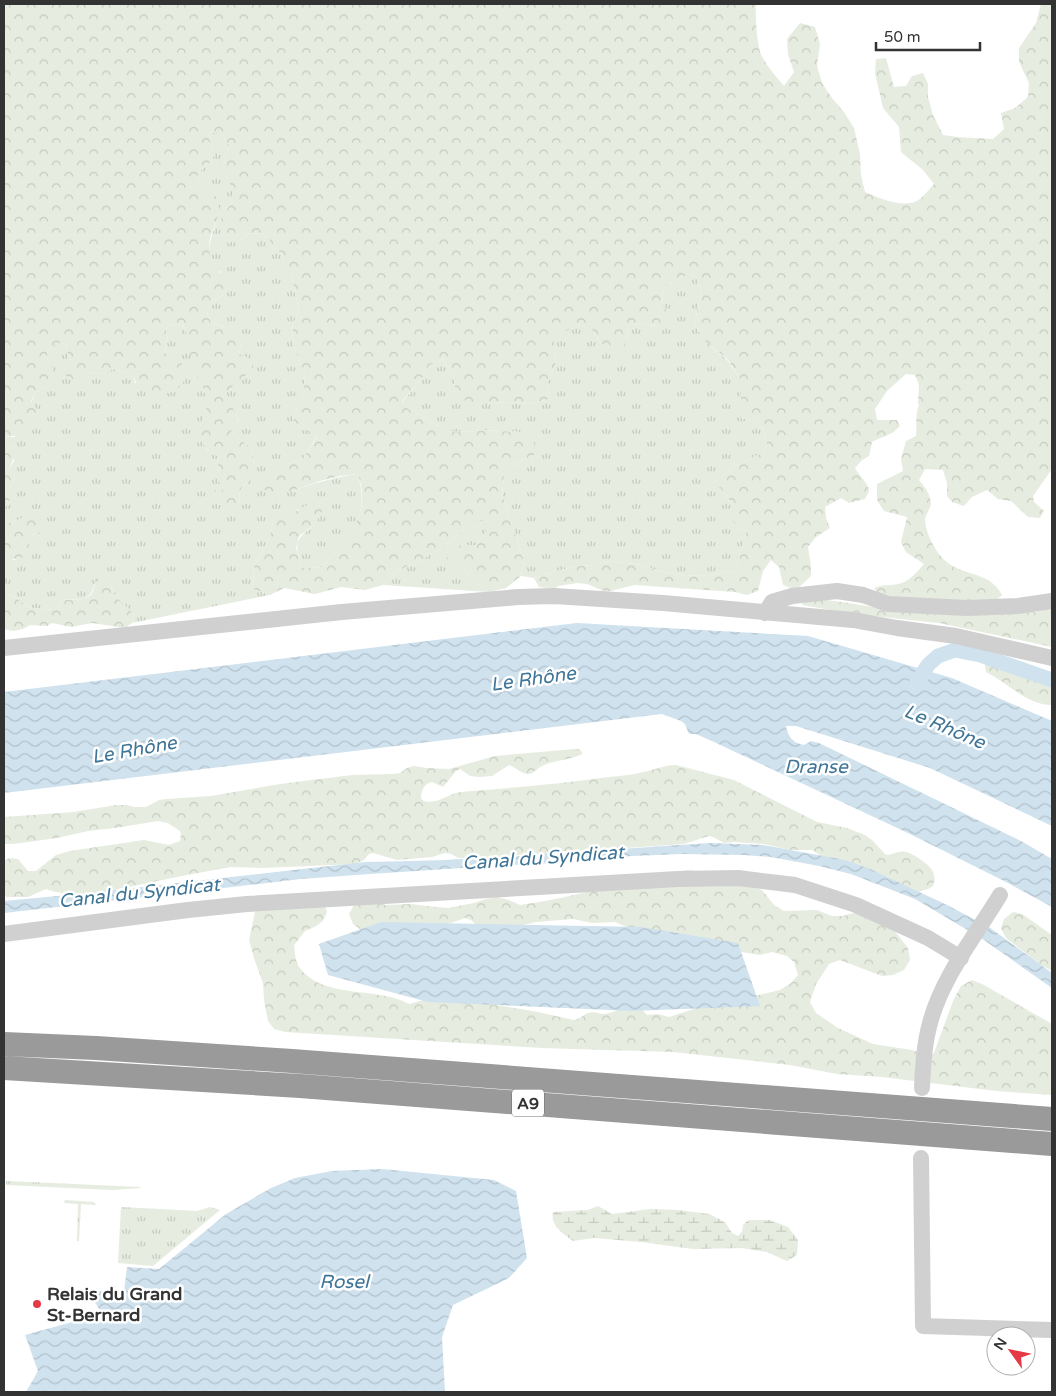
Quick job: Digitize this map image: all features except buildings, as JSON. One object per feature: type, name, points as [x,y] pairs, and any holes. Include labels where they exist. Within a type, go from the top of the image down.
[{"type":"highway","name":"A9","points":[[4,1044],[292,1061],[1052,1120]]},
{"type":"highway","name":"A9","points":[[4,1068],[300,1086],[1052,1144]]},
{"type":"street","points":[[765,613],[772,602],[792,596],[837,591],[863,595],[888,604],[967,608],[1018,606],[1052,600]]},
{"type":"street","points":[[4,648],[342,612],[518,597],[554,596],[663,603],[853,620],[956,636],[1052,658]]},
{"type":"street","points":[[4,934],[247,904],[678,879],[738,878],[796,885],[856,904],[963,953]]},
{"type":"street","points":[[922,1088],[924,1051],[930,1022],[945,986],[963,953],[996,901]]},
{"type":"street","points":[[921,1158],[924,1326],[1052,1330]]},
{"type":"green space","points":[[4,4],[756,4],[758,44],[761,54],[768,67],[784,86],[794,72],[788,54],[787,39],[800,23],[815,27],[820,44],[817,66],[822,83],[854,128],[860,154],[861,175],[865,192],[892,202],[907,203],[920,199],[934,184],[923,170],[901,152],[899,127],[883,108],[875,73],[876,59],[886,58],[894,87],[906,86],[912,76],[923,73],[928,84],[928,97],[933,115],[943,135],[993,139],[1004,129],[1001,113],[1015,108],[1028,97],[1029,83],[1019,62],[1019,48],[1036,23],[1041,4],[1052,4],[1052,469],[1033,496],[1034,502],[1044,511],[1040,518],[1028,517],[1011,501],[998,499],[987,490],[972,497],[964,506],[952,502],[947,496],[947,483],[943,470],[925,469],[919,480],[930,497],[931,504],[925,523],[929,537],[939,554],[954,567],[989,581],[996,586],[1002,595],[996,600],[982,602],[882,600],[874,588],[906,581],[924,564],[906,552],[901,542],[907,517],[884,511],[877,500],[877,484],[903,471],[901,459],[906,441],[916,436],[919,385],[915,375],[906,374],[887,391],[875,409],[877,420],[897,420],[900,426],[890,434],[872,442],[869,456],[855,468],[869,489],[865,499],[849,503],[841,498],[825,507],[826,518],[830,528],[816,537],[808,547],[811,576],[796,590],[783,585],[779,567],[771,560],[763,571],[758,591],[747,595],[735,592],[635,585],[606,592],[587,584],[577,583],[558,586],[554,589],[539,587],[534,578],[577,566],[597,565],[610,561],[643,565],[674,574],[700,576],[735,571],[739,562],[740,551],[745,542],[746,531],[739,528],[732,520],[731,506],[726,495],[719,487],[711,488],[715,482],[739,464],[764,452],[767,445],[764,432],[758,421],[741,418],[741,380],[728,360],[706,342],[694,324],[702,292],[695,275],[681,277],[662,288],[663,305],[670,318],[657,326],[628,325],[627,340],[621,351],[602,344],[592,330],[579,324],[572,329],[554,335],[556,363],[548,381],[550,399],[528,404],[512,402],[469,403],[455,394],[454,377],[443,359],[430,365],[418,384],[402,401],[408,409],[447,431],[521,432],[534,442],[536,454],[514,465],[504,476],[502,494],[524,561],[521,576],[506,588],[489,592],[470,577],[461,565],[445,560],[460,545],[476,545],[486,532],[485,521],[472,521],[441,548],[398,571],[383,585],[365,590],[341,587],[315,594],[284,588],[270,595],[253,589],[254,566],[269,540],[273,522],[315,501],[324,508],[315,524],[299,536],[296,548],[303,568],[322,567],[349,536],[355,525],[360,514],[362,489],[358,474],[320,481],[289,492],[273,493],[260,488],[263,478],[283,465],[303,459],[317,437],[303,430],[292,419],[303,394],[305,374],[292,342],[293,324],[299,310],[291,275],[282,261],[283,253],[274,249],[269,239],[262,233],[248,234],[240,240],[227,243],[222,233],[221,215],[233,201],[233,191],[223,168],[229,146],[222,134],[209,132],[210,141],[215,152],[211,162],[200,171],[196,178],[204,190],[217,197],[219,212],[210,239],[210,256],[214,268],[224,276],[226,285],[224,294],[212,303],[207,312],[211,322],[237,333],[241,343],[239,354],[249,358],[254,368],[226,392],[239,422],[231,432],[252,449],[254,465],[253,476],[239,492],[240,505],[238,514],[230,515],[221,505],[212,503],[208,494],[216,490],[224,490],[228,485],[221,484],[216,478],[219,471],[217,456],[206,447],[199,437],[199,428],[207,402],[204,389],[192,363],[187,335],[182,324],[169,325],[166,329],[168,342],[165,346],[166,355],[176,359],[183,365],[186,376],[184,381],[175,390],[162,394],[139,389],[132,373],[115,369],[97,374],[85,371],[81,380],[76,382],[66,376],[65,370],[71,361],[65,343],[55,344],[48,350],[47,360],[53,370],[53,380],[48,387],[36,392],[31,401],[38,411],[33,424],[23,434],[4,436]]},
{"type":"green space","points":[[209,132],[222,134],[229,146],[223,168],[233,190],[233,201],[226,208],[240,240],[248,234],[262,233],[269,239],[274,249],[283,252],[282,261],[291,275],[299,310],[293,324],[292,342],[305,374],[303,394],[292,419],[303,430],[317,436],[303,459],[283,465],[289,492],[323,481],[358,474],[362,503],[360,515],[342,545],[322,567],[303,568],[297,547],[299,539],[315,524],[298,509],[288,517],[273,522],[269,540],[254,566],[253,589],[270,595],[132,623],[134,614],[115,596],[111,586],[95,583],[90,594],[83,599],[62,600],[58,607],[53,610],[33,608],[21,602],[13,595],[4,594],[4,564],[8,560],[15,560],[29,547],[29,535],[37,534],[26,516],[12,523],[4,523],[4,509],[9,502],[10,488],[15,476],[9,469],[14,461],[13,447],[4,444],[4,436],[15,437],[36,392],[48,387],[53,370],[47,361],[48,350],[55,344],[65,343],[69,359],[81,380],[85,371],[97,374],[115,369],[126,373],[133,373],[135,383],[186,376],[180,362],[166,355],[165,346],[168,342],[166,329],[169,325],[182,324],[191,344],[207,399],[206,413],[199,428],[207,449],[217,455],[219,472],[229,485],[212,503],[240,505],[239,492],[253,474],[252,449],[231,432],[239,421],[225,392],[243,377],[239,354],[241,343],[224,327],[211,322],[207,312],[212,303],[224,294],[221,272],[213,268],[209,258],[216,223],[204,190],[196,178],[200,171],[211,162],[215,152],[210,141]]},
{"type":"green space","points":[[695,275],[702,292],[694,324],[706,342],[728,361],[741,380],[741,418],[758,421],[764,432],[767,445],[764,452],[739,464],[726,473],[715,482],[712,488],[719,487],[723,491],[732,506],[739,528],[746,531],[745,542],[740,551],[739,562],[735,571],[700,576],[674,574],[643,565],[610,561],[597,565],[577,566],[534,578],[521,576],[524,561],[502,494],[504,476],[514,465],[536,454],[520,432],[484,430],[467,432],[447,431],[408,409],[402,402],[418,384],[430,365],[443,359],[454,377],[455,394],[491,403],[512,402],[528,404],[550,399],[548,381],[556,363],[553,335],[572,329],[579,323],[592,330],[602,344],[627,340],[628,325],[657,326],[663,305],[662,288],[681,277]]},
{"type":"green space","points":[[4,444],[13,447],[15,455],[9,469],[15,476],[10,488],[9,502],[4,509]]},
{"type":"green space","points":[[38,513],[46,522],[45,530],[29,535],[29,547],[24,557],[4,564],[4,523],[12,523],[26,516]]},
{"type":"green space","points":[[471,521],[486,521],[486,532],[461,565],[470,577],[489,592],[383,585],[398,571],[441,548]]},
{"type":"green space","points":[[99,575],[106,575],[115,596],[134,614],[132,623],[125,628],[92,623],[71,627],[52,623],[47,626],[30,625],[13,631],[4,629],[4,594],[13,595],[21,602],[33,608],[52,610],[58,607],[62,600],[80,599],[91,595]]},
{"type":"green space","points":[[813,598],[892,610],[1009,614],[1052,609],[1052,647],[939,623],[854,614],[802,605],[803,602]]},
{"type":"green space","points":[[991,662],[1000,662],[1052,685],[1052,705],[1034,701],[1018,693],[986,672],[985,665]]},
{"type":"green space","points":[[579,749],[582,754],[573,758],[548,763],[529,774],[509,765],[492,776],[470,776],[460,769],[456,771],[443,787],[432,782],[426,785],[422,791],[421,799],[430,802],[461,792],[554,784],[626,775],[676,765],[734,780],[817,822],[847,828],[865,835],[886,855],[898,852],[912,854],[932,870],[934,874],[933,886],[918,892],[908,889],[887,877],[824,858],[812,850],[790,850],[764,844],[724,843],[709,836],[684,844],[581,851],[570,850],[551,854],[479,858],[459,858],[445,853],[432,857],[397,860],[373,853],[355,864],[262,868],[231,867],[100,892],[66,894],[46,889],[28,897],[7,897],[4,895],[4,861],[9,858],[18,859],[28,871],[36,871],[56,855],[70,851],[144,840],[169,845],[180,841],[181,834],[180,831],[168,823],[158,821],[88,831],[57,838],[4,844],[4,817],[74,812],[116,805],[146,807],[159,800],[211,796],[280,784],[352,775],[394,774],[414,766],[449,769],[495,756]]},
{"type":"green space","points":[[687,870],[704,872],[762,890],[774,905],[784,911],[817,910],[832,916],[843,916],[853,913],[868,903],[876,907],[908,948],[910,960],[904,970],[893,975],[882,976],[840,960],[829,964],[816,984],[810,1002],[816,1013],[838,1028],[873,1044],[912,1050],[930,1056],[934,1053],[953,1001],[961,986],[972,980],[1052,1024],[1052,1095],[837,1074],[790,1065],[673,1052],[542,1048],[285,1032],[274,1029],[268,1021],[263,983],[249,940],[255,912],[264,897],[325,906],[327,912],[323,921],[305,931],[294,945],[298,965],[309,977],[322,984],[336,988],[382,995],[409,1004],[427,999],[472,1001],[574,1020],[590,1012],[612,1013],[634,1001],[647,1015],[658,1014],[669,1017],[703,1006],[730,1002],[780,990],[791,983],[798,975],[794,962],[787,956],[772,952],[760,955],[650,937],[615,922],[592,923],[573,919],[536,922],[499,931],[482,931],[471,920],[465,918],[448,924],[364,932],[353,924],[349,914],[359,902],[373,902],[386,905],[411,904],[448,908],[497,897],[520,905],[562,898]]},
{"type":"green space","points":[[1013,912],[1022,914],[1052,935],[1052,971],[1041,965],[1006,938],[1001,928],[1004,919]]},
{"type":"green space","points":[[6,1181],[141,1188],[113,1190],[6,1185]]},
{"type":"green space","points":[[65,1200],[94,1202],[96,1205],[81,1204],[79,1241],[77,1241],[78,1204],[64,1203]]},
{"type":"green space","points":[[598,1206],[612,1214],[650,1209],[709,1214],[725,1222],[732,1233],[738,1236],[742,1232],[743,1225],[748,1220],[770,1220],[788,1227],[798,1240],[797,1255],[787,1261],[767,1252],[741,1248],[693,1249],[594,1238],[573,1241],[558,1229],[554,1221],[553,1212],[588,1210]]},
{"type":"green space","points":[[121,1207],[197,1211],[210,1207],[220,1210],[153,1266],[118,1263]]},
{"type":"water","points":[[577,623],[808,636],[952,678],[1052,721],[1052,826],[930,768],[796,726],[786,726],[788,733],[797,743],[804,745],[811,741],[819,743],[1021,841],[1052,859],[1052,907],[910,834],[714,742],[696,734],[690,734],[685,724],[681,721],[662,714],[4,793],[4,692]]},
{"type":"water","name":"Canal du Syndicat","points":[[711,843],[763,845],[845,860],[870,869],[989,927],[1052,973],[1052,988],[981,938],[915,899],[851,874],[771,857],[682,854],[632,856],[301,879],[4,913],[4,901],[365,862],[495,857]]},
{"type":"water","points":[[381,922],[641,927],[738,943],[760,1006],[632,1011],[428,1002],[328,975],[319,944]]},
{"type":"water","name":"Rosel","points":[[382,1169],[494,1180],[516,1191],[527,1258],[509,1278],[453,1305],[442,1337],[445,1392],[26,1392],[38,1371],[25,1335],[101,1312],[88,1291],[124,1291],[127,1267],[159,1269],[226,1214],[271,1188],[295,1178],[332,1171]]},
{"type":"waterway","points":[[915,686],[928,665],[938,656],[955,650],[980,655],[1052,680]]},
{"type":"place","name":"Relais du Grand St-Bernard","points":[[37,1304]]},
{"type":"water label","name":"Le Rhône","points":[[533,678]]},
{"type":"water label","name":"Le Rhône","points":[[945,726]]},
{"type":"water label","name":"Le Rhône","points":[[134,749]]},
{"type":"water label","name":"Dranse","points":[[816,766]]}]
